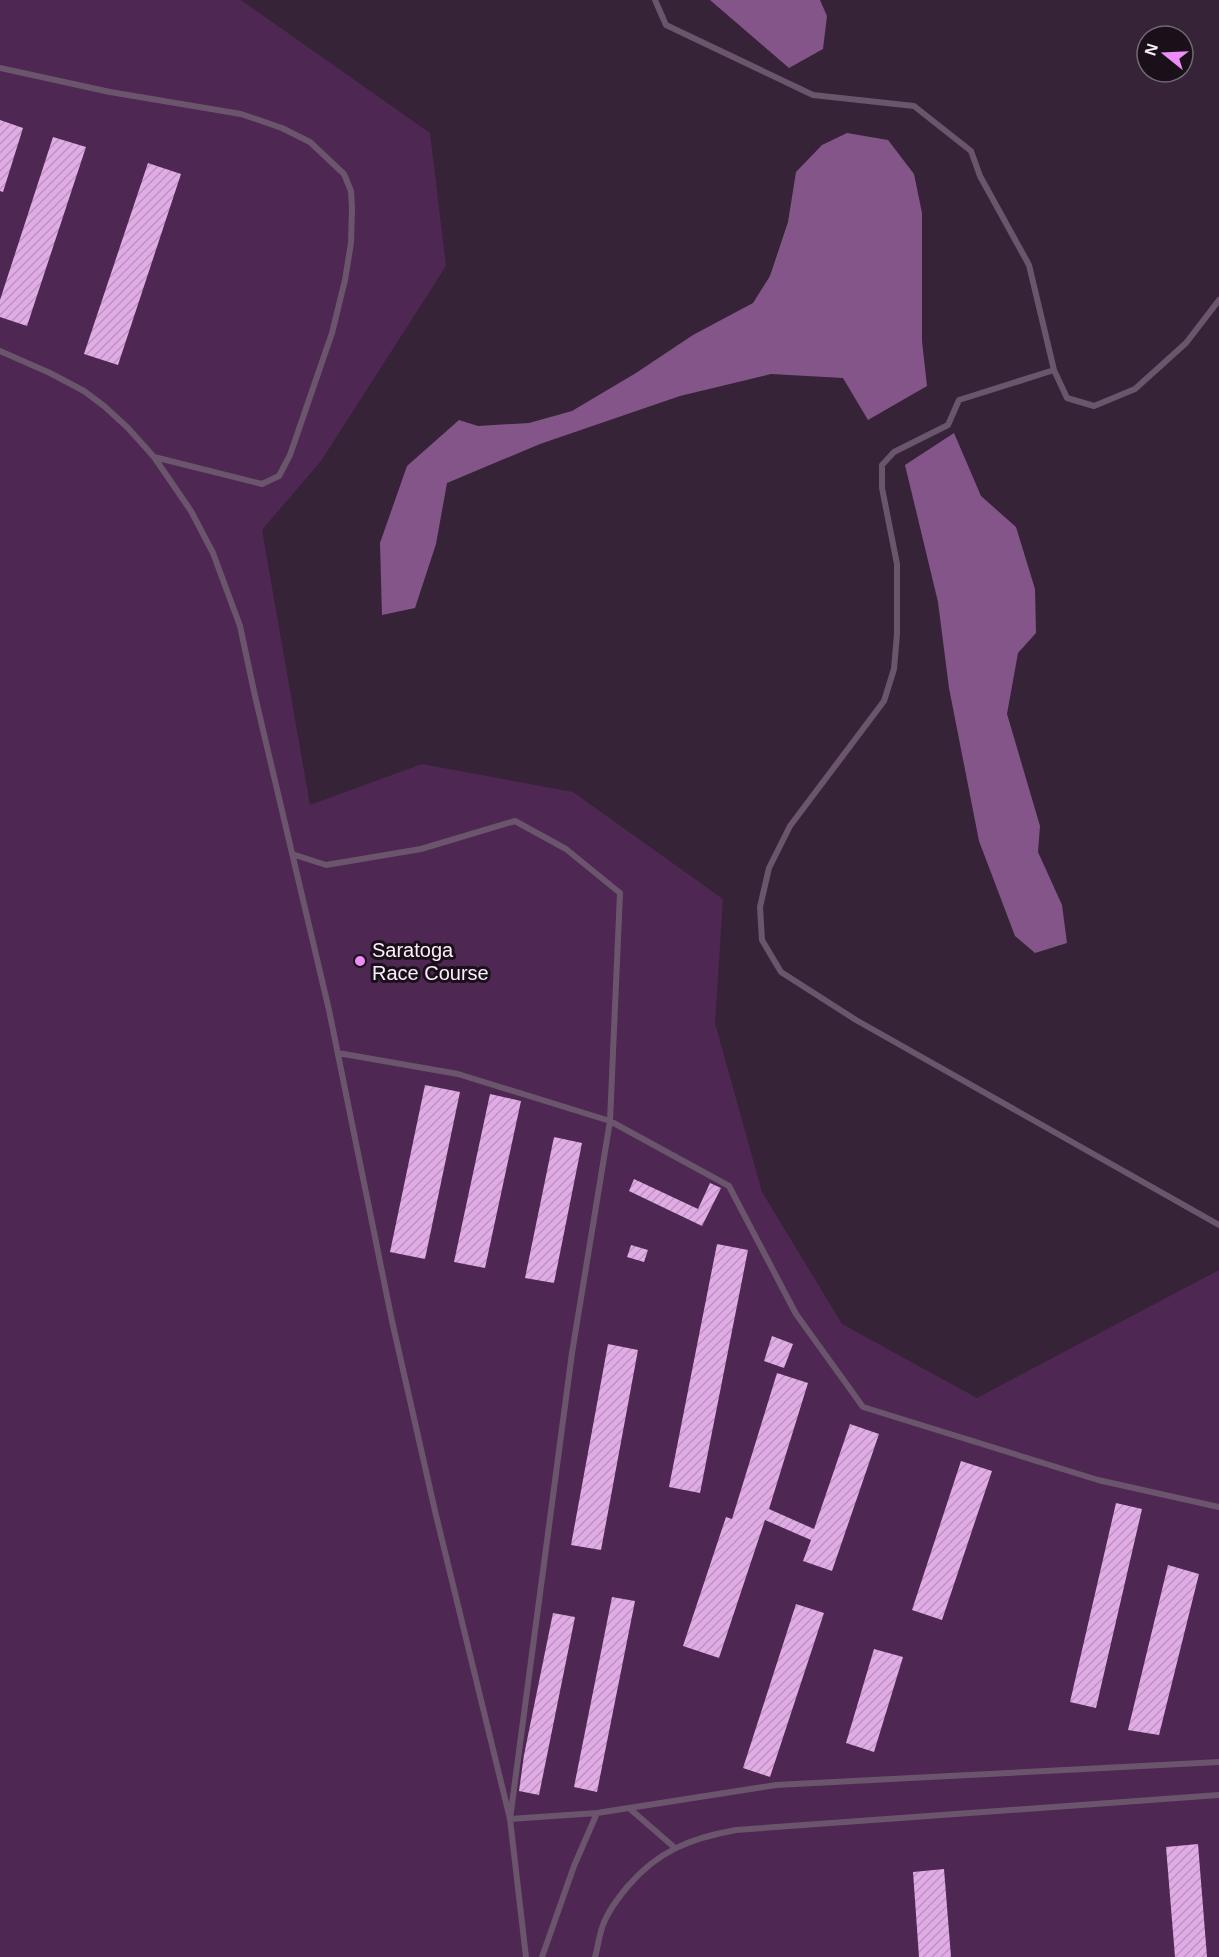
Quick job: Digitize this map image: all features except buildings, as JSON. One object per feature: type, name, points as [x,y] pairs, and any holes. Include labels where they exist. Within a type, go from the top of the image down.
[{"type":"lane","points":[[655,0],[666,25],[802,90],[813,95],[914,106],[971,151],[980,176],[1029,265],[1054,370],[1067,398],[1094,406],[1135,389],[1186,343],[1219,300]]},
{"type":"lane","points":[[0,68],[110,92],[241,114],[282,128],[310,142],[344,174],[351,191],[351,243],[332,333],[290,455],[279,476],[262,484],[154,457]]},
{"type":"lane","points":[[0,351],[84,391],[128,428],[154,457],[191,511],[213,553],[240,626],[338,1053],[392,1321],[435,1511],[510,1820],[526,1957]]},
{"type":"lane","points":[[1054,370],[959,399],[948,425],[894,452],[882,465],[882,488],[897,564],[897,634],[894,669],[884,701],[790,826],[769,868],[760,908],[762,940],[781,972],[856,1020],[1219,1226]]},
{"type":"lane","points":[[292,854],[326,865],[421,849],[515,821],[566,849],[620,893],[610,1121],[572,1353],[510,1820]]},
{"type":"lane","points":[[338,1053],[458,1074],[610,1121],[729,1186],[796,1314],[863,1407],[1098,1480],[1219,1507]]},
{"type":"lane","points":[[510,1820],[597,1813],[776,1785],[1219,1762]]},
{"type":"lane","points":[[595,1957],[603,1926],[618,1898],[643,1870],[675,1848],[706,1836],[736,1830],[1219,1795]]},
{"type":"lane","points":[[629,1808],[675,1848]]},
{"type":"lane","points":[[542,1957],[574,1866],[597,1813]]},
{"type":"shaded area","name":"Saratoga Race Course","points":[[0,0],[241,0],[430,133],[446,266],[321,461],[262,530],[310,805],[422,764],[573,792],[723,899],[715,1023],[762,1192],[842,1324],[977,1398],[1219,1270],[1219,1957],[0,1957]]},
{"type":"shaded area","points":[[710,0],[820,0],[827,16],[823,49],[789,68]]},
{"type":"shaded area","points":[[847,133],[888,140],[914,174],[922,213],[922,341],[927,386],[868,420],[843,378],[771,374],[680,396],[540,444],[447,483],[436,544],[415,608],[382,615],[380,543],[407,466],[459,420],[478,426],[529,423],[572,411],[636,373],[693,335],[753,303],[770,276],[788,222],[796,172],[822,145]]},
{"type":"shaded area","points":[[954,433],[981,496],[1016,527],[1035,589],[1036,633],[1018,653],[1007,714],[1040,826],[1038,852],[1062,905],[1067,943],[1035,953],[1015,936],[979,841],[949,688],[938,602],[905,465]]},
{"type":"place","name":"Saratoga Race Course","points":[[360,961]]}]
